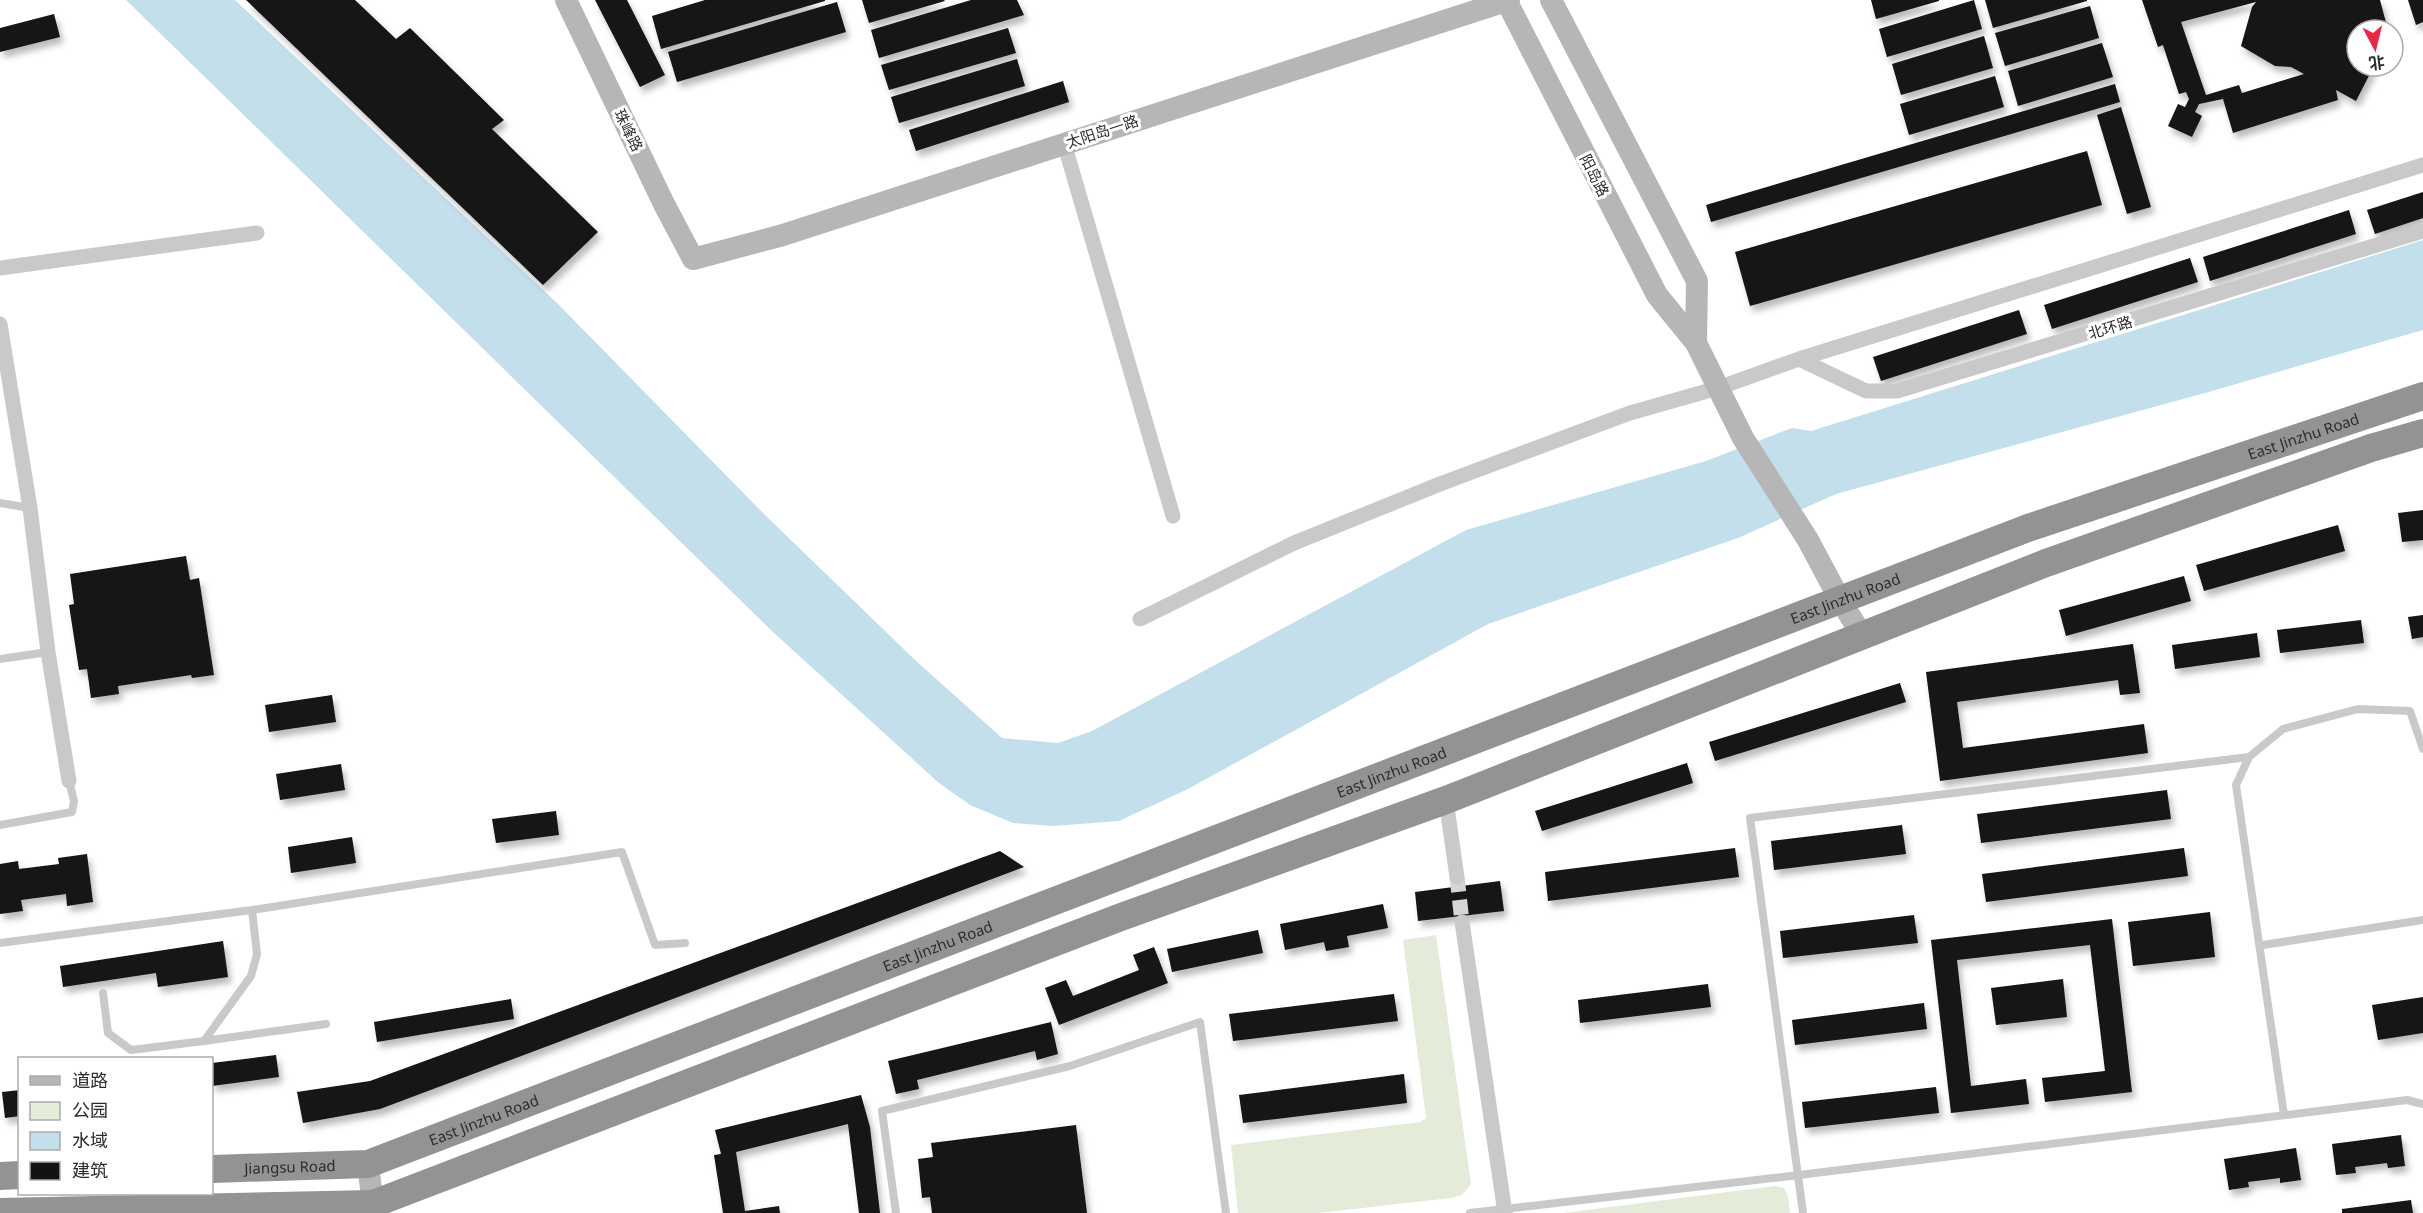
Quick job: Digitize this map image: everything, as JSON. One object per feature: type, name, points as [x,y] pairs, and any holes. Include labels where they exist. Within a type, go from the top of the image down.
[{"type":"highway","name":"East Jinzhu Road","points":[[368,1164],[2028,528],[2423,396]]},
{"type":"highway","points":[[0,1212],[374,1209],[1110,921],[1446,800],[2046,563],[2371,448],[2423,433]]},
{"type":"highway","name":"Jiangsu Road","points":[[213,1169],[368,1164]]},
{"type":"highway","points":[[0,1176],[18,1175]]},
{"type":"main road","name":"珠峰路","points":[[566,0],[664,204],[693,259]]},
{"type":"main road","name":"太阳岛一路","points":[[693,259],[783,235],[1507,0]]},
{"type":"main road","name":"阳岛路","points":[[1507,0],[1657,295],[1696,343],[1743,438],[1808,540],[1840,600],[1862,635]]},
{"type":"main road","name":"阳岛路","points":[[1551,0],[1697,281],[1696,343]]},
{"type":"main road","points":[[368,1164],[374,1209]]},
{"type":"street","points":[[1064,143],[1173,516]]},
{"type":"street","points":[[1140,619],[1294,543],[1430,488],[1630,413],[1718,388],[1799,359],[2423,165]]},
{"type":"street","name":"北环路","points":[[1799,359],[1866,391],[1897,391],[2423,231]]},
{"type":"street","points":[[0,268],[257,232]]},
{"type":"street","points":[[0,324],[30,508],[48,652],[69,781]]},
{"type":"street","points":[[1446,800],[1457,877]]},
{"type":"street","points":[[1462,922],[1505,1211]]},
{"type":"lane","points":[[0,503],[30,508]]},
{"type":"lane","points":[[0,659],[48,652]]},
{"type":"lane","points":[[2284,1115],[2236,785],[2249,757],[2283,729],[2358,709],[2410,711],[2423,749]]},
{"type":"lane","points":[[1803,1213],[1750,818],[2249,757]]},
{"type":"lane","points":[[0,825],[72,812],[74,801],[69,781]]},
{"type":"lane","points":[[0,943],[252,910],[468,874],[622,852],[655,945],[685,943]]},
{"type":"lane","points":[[204,1041],[251,976],[257,954],[252,910]]},
{"type":"lane","points":[[2263,945],[2423,920]]},
{"type":"lane","points":[[103,993],[108,1033],[131,1050],[326,1024]]},
{"type":"lane","points":[[896,1213],[882,1111],[1070,1066],[1200,1022],[1226,1213]]},
{"type":"lane","points":[[1470,1213],[1505,1211],[1799,1176],[2407,1100],[2423,1104]]},
{"type":"green space","points":[[1436,935],[1471,1184],[1462,1195],[1451,1198],[1318,1213],[1238,1213],[1231,1145],[1421,1122],[1426,1118],[1403,940]]},
{"type":"green space","points":[[1775,1186],[1784,1188],[1788,1196],[1790,1213],[1563,1213]]},
{"type":"water","points":[[126,0],[235,0],[558,304],[764,514],[914,659],[1002,738],[1058,743],[1092,731],[1466,530],[1706,461],[1792,428],[1811,431],[2423,240],[2423,330],[2205,393],[1836,494],[1738,538],[1488,624],[1188,789],[1119,821],[1053,826],[1013,823],[970,805],[939,783],[774,633]]},
{"type":"building","points":[[246,0],[355,0],[396,39],[410,28],[504,120],[492,129],[598,232],[543,285]]},
{"type":"building","points":[[595,0],[627,0],[665,75],[640,87]]},
{"type":"building","points":[[705,0],[825,1],[661,49],[652,16]]},
{"type":"building","points":[[862,0],[944,0],[945,1],[869,23]]},
{"type":"building","points":[[971,0],[1017,0],[1024,15],[879,58],[871,30]]},
{"type":"building","points":[[1871,0],[1939,0],[1939,1],[1876,19]]},
{"type":"building","points":[[1974,0],[1982,29],[1887,57],[1879,29]]},
{"type":"building","points":[[1985,0],[2087,0],[2087,1],[1993,28]]},
{"type":"building","points":[[2142,0],[2380,0],[2385,18],[2345,18],[2345,78],[2368,78],[2356,101],[2336,90],[2338,100],[2233,133],[2223,99],[2199,104],[2195,112],[2202,116],[2192,137],[2168,126],[2178,104],[2185,107],[2189,99],[2186,92],[2179,94],[2163,45],[2158,47]],"holes":[[[2256,2],[2252,7],[2241,46],[2275,66],[2291,67],[2304,74],[2242,93],[2239,85],[2206,95],[2181,22]]]},
{"type":"building","points":[[2408,0],[2423,0],[2423,22],[2416,25]]},
{"type":"building","points":[[837,2],[846,32],[677,82],[668,52]]},
{"type":"building","points":[[2090,6],[2099,38],[2005,66],[1995,33]]},
{"type":"building","points":[[54,14],[60,37],[0,52],[0,28]]},
{"type":"building","points":[[1008,28],[1016,53],[889,90],[881,65]]},
{"type":"building","points":[[1984,36],[1993,68],[1901,95],[1892,64]]},
{"type":"building","points":[[2102,43],[2113,77],[2018,106],[2008,71]]},
{"type":"building","points":[[1017,59],[1025,86],[899,123],[891,97]]},
{"type":"building","points":[[1995,76],[2004,107],[1909,135],[1900,104]]},
{"type":"building","points":[[1063,81],[1069,102],[916,151],[909,130]]},
{"type":"building","points":[[2115,84],[2120,102],[1711,222],[1706,205]]},
{"type":"building","points":[[2121,107],[2151,207],[2127,214],[2097,115]]},
{"type":"building","points":[[2087,151],[2102,205],[1750,306],[1735,252]]},
{"type":"building","points":[[2423,192],[2423,218],[2375,234],[2367,210]]},
{"type":"building","points":[[2349,210],[2356,234],[2210,281],[2203,257]]},
{"type":"building","points":[[2190,258],[2198,282],[2052,329],[2044,305]]},
{"type":"building","points":[[2019,310],[2027,334],[1881,381],[1873,357]]},
{"type":"building","points":[[2423,510],[2423,540],[2402,542],[2398,513]]},
{"type":"building","points":[[2338,525],[2345,551],[2204,591],[2196,565]]},
{"type":"building","points":[[186,556],[190,580],[199,578],[214,675],[192,678],[191,675],[118,686],[119,694],[91,698],[87,669],[79,670],[69,605],[74,604],[70,574]]},
{"type":"building","points":[[2184,576],[2191,601],[2066,636],[2059,610]]},
{"type":"building","points":[[2423,615],[2423,637],[2412,639],[2408,617]]},
{"type":"building","points":[[2361,620],[2364,643],[2280,653],[2277,630]]},
{"type":"building","points":[[2257,633],[2260,657],[2175,669],[2172,645]]},
{"type":"building","points":[[2133,644],[2140,693],[2120,695],[2118,680],[1957,702],[1963,748],[2144,724],[2148,753],[1940,781],[1926,672]]},
{"type":"building","points":[[1900,683],[1906,702],[1715,761],[1709,742]]},
{"type":"building","points":[[332,695],[336,722],[269,732],[265,705]]},
{"type":"building","points":[[1687,763],[1693,783],[1542,831],[1535,811]]},
{"type":"building","points":[[341,764],[345,790],[280,800],[276,774]]},
{"type":"building","points":[[2167,790],[2171,819],[1981,843],[1977,814]]},
{"type":"building","points":[[556,811],[559,835],[496,843],[492,819]]},
{"type":"building","points":[[1902,825],[1906,854],[1774,870],[1771,841]]},
{"type":"building","points":[[352,837],[356,863],[291,873],[288,847]]},
{"type":"building","points":[[1735,848],[1739,877],[1548,901],[1545,872]]},
{"type":"building","points":[[2184,848],[2188,876],[1986,902],[1982,874]]},
{"type":"building","points":[[1000,851],[1024,867],[380,1109],[303,1123],[297,1092],[370,1081]]},
{"type":"building","points":[[87,854],[93,902],[67,906],[66,894],[21,900],[23,911],[0,914],[0,864],[18,861],[19,869],[59,864],[58,858]]},
{"type":"building","points":[[1500,881],[1504,911],[1418,921],[1415,892]]},
{"type":"building","points":[[1383,904],[1388,928],[1347,936],[1349,947],[1326,951],[1324,942],[1285,950],[1280,924]]},
{"type":"building","points":[[2210,912],[2215,957],[2133,966],[2128,922]]},
{"type":"building","points":[[1914,915],[1918,943],[1783,958],[1780,931]]},
{"type":"building","points":[[2112,919],[2132,1092],[2045,1102],[2042,1078],[2105,1071],[2090,945],[1957,960],[1971,1086],[2026,1079],[2029,1104],[1951,1113],[1931,940]]},
{"type":"building","points":[[1258,930],[1263,953],[1172,972],[1167,949]]},
{"type":"building","points":[[223,941],[228,977],[158,987],[156,973],[63,987],[60,966]]},
{"type":"building","points":[[1154,947],[1168,983],[1059,1025],[1045,988],[1066,980],[1073,996],[1139,970],[1133,955]]},
{"type":"building","points":[[2063,979],[2067,1017],[1996,1025],[1991,988]]},
{"type":"building","points":[[1708,984],[1711,1007],[1580,1023],[1578,1000]]},
{"type":"building","points":[[1394,994],[1398,1021],[1233,1041],[1229,1014]]},
{"type":"building","points":[[2423,997],[2423,1033],[2378,1040],[2372,1005]]},
{"type":"building","points":[[511,999],[514,1019],[377,1042],[374,1022]]},
{"type":"building","points":[[1924,1003],[1927,1029],[1795,1045],[1792,1020]]},
{"type":"building","points":[[1051,1022],[1058,1054],[1037,1060],[1035,1051],[917,1080],[919,1089],[896,1094],[888,1061]]},
{"type":"building","points":[[276,1055],[279,1077],[213,1086],[213,1063]]},
{"type":"building","points":[[1404,1074],[1407,1103],[1243,1123],[1239,1095]]},
{"type":"building","points":[[1936,1087],[1939,1113],[1805,1128],[1802,1102]]},
{"type":"building","points":[[18,1090],[18,1116],[5,1118],[2,1092]]},
{"type":"building","points":[[861,1095],[870,1127],[880,1213],[859,1213],[848,1124],[736,1152],[745,1211],[779,1206],[780,1213],[723,1213],[714,1155],[721,1154],[715,1130]]},
{"type":"building","points":[[1076,1125],[1087,1213],[932,1213],[930,1197],[922,1198],[918,1159],[933,1157],[931,1143]]},
{"type":"building","points":[[2401,1135],[2405,1166],[2388,1168],[2387,1163],[2355,1167],[2356,1173],[2336,1175],[2332,1144]]},
{"type":"building","points":[[2296,1148],[2301,1180],[2280,1183],[2280,1178],[2248,1182],[2249,1187],[2229,1190],[2224,1159]]},
{"type":"building","points":[[2411,1200],[2413,1213],[2342,1213],[2342,1209]]},
{"type":"tunnel","points":[[1457,877],[1462,922]]}]
